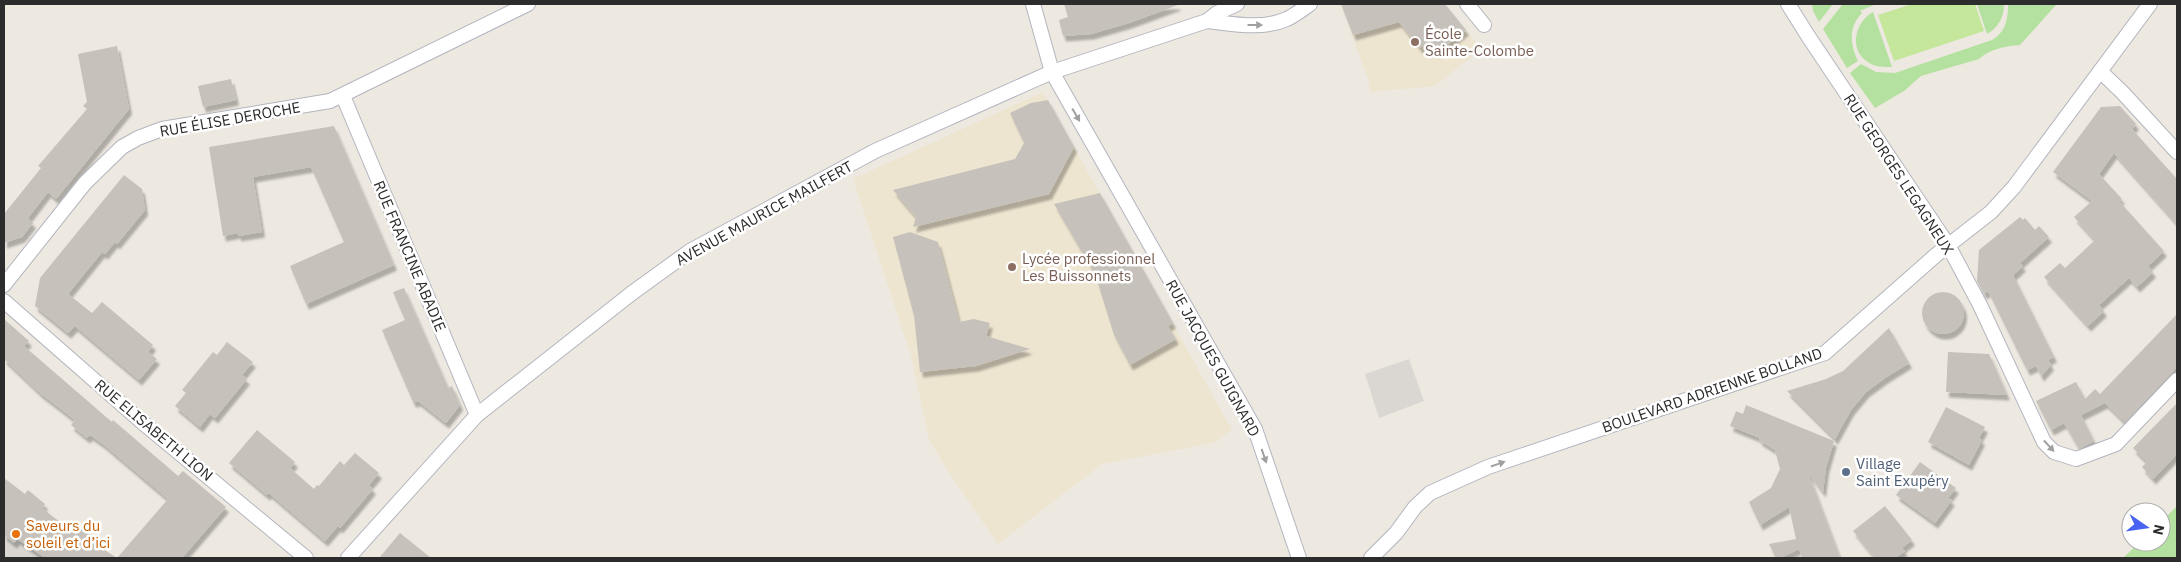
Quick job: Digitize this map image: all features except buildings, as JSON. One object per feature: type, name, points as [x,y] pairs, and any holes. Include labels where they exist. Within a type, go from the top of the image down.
[{"type":"street","name":"RUE ÉLISE DEROCHE","points":[[4,285],[85,183],[122,147],[138,138],[162,129],[330,101],[528,4]]},
{"type":"street","name":"RUE JACQUES GUIGNARD","points":[[1033,4],[1052,72],[1255,429],[1299,558]]},
{"type":"street","name":"AVENUE MAURICE MAILFERT","points":[[348,558],[477,415],[632,293],[690,251],[875,151],[1052,72],[1207,21],[1217,13],[1237,4]]},
{"type":"street","name":"AVENUE MAURICE MAILFERT","points":[[1207,21],[1256,26],[1272,24],[1288,18],[1310,4]]},
{"type":"street","points":[[1467,4],[1484,25]]},
{"type":"street","name":"RUE GEORGES LEGAGNEUX","points":[[1788,4],[1948,245],[1980,306],[2044,442],[2054,452],[2076,459],[2116,444],[2177,380]]},
{"type":"street","name":"BOULEVARD ADRIENNE BOLLAND","points":[[1371,558],[1396,533],[1415,507],[1430,493],[1488,467],[1825,353],[1948,245],[1991,212],[2014,187],[2150,4]]},
{"type":"street","points":[[2100,71],[2123,93],[2177,152]]},
{"type":"street","name":"RUE FRANCINE ABADIE","points":[[343,96],[477,415]]},
{"type":"street","name":"RUE ELISABETH LION","points":[[4,301],[142,422],[306,558]]},
{"type":"shaded area","name":"École Sainte-Colombe","points":[[1341,4],[1445,4],[1481,49],[1435,86],[1370,92],[1368,79]]},
{"type":"shaded area","name":"Lycée professionnel Les Buissonnets","points":[[1043,92],[1232,430],[1213,443],[1102,464],[998,544],[946,468],[929,439],[911,356],[853,179]]},
{"type":"shaded area","points":[[1409,359],[1424,401],[1379,418],[1365,374]]},
{"type":"shaded area","points":[[4,535],[14,543],[17,539],[45,558],[4,558]]},
{"type":"green space","points":[[1812,4],[1833,4],[1819,22],[1813,11]]},
{"type":"green space","points":[[1843,4],[1876,4],[1860,11],[1862,13],[1854,24],[1852,42],[1858,61],[1847,68],[1823,29]]},
{"type":"green space","points":[[1912,4],[1975,4],[1984,31],[1894,61],[1878,15]]},
{"type":"green space","points":[[1977,4],[2004,4],[2000,21],[1987,34]]},
{"type":"green space","points":[[2008,4],[2056,5],[2020,45],[1998,49],[1979,59],[1921,76],[1904,91],[1875,108],[1850,73],[1861,64],[1876,72],[1895,73],[1992,40],[1997,37],[2005,25]]},
{"type":"green space","points":[[1873,12],[1892,67],[1871,64],[1858,51],[1856,36],[1858,29],[1862,22]]},
{"type":"green space","points":[[2177,506],[2177,558],[2123,558],[2129,552],[2171,552],[2171,512]]},
{"type":"place","name":"École Sainte-Colombe","points":[[1415,42]]},
{"type":"place","name":"Lycée professionnel Les Buissonnets","points":[[1012,267]]},
{"type":"place","name":"Village Saint Exupéry","points":[[1846,472]]},
{"type":"place","name":"Saveurs du soleil et d’ici","points":[[16,534]]}]
